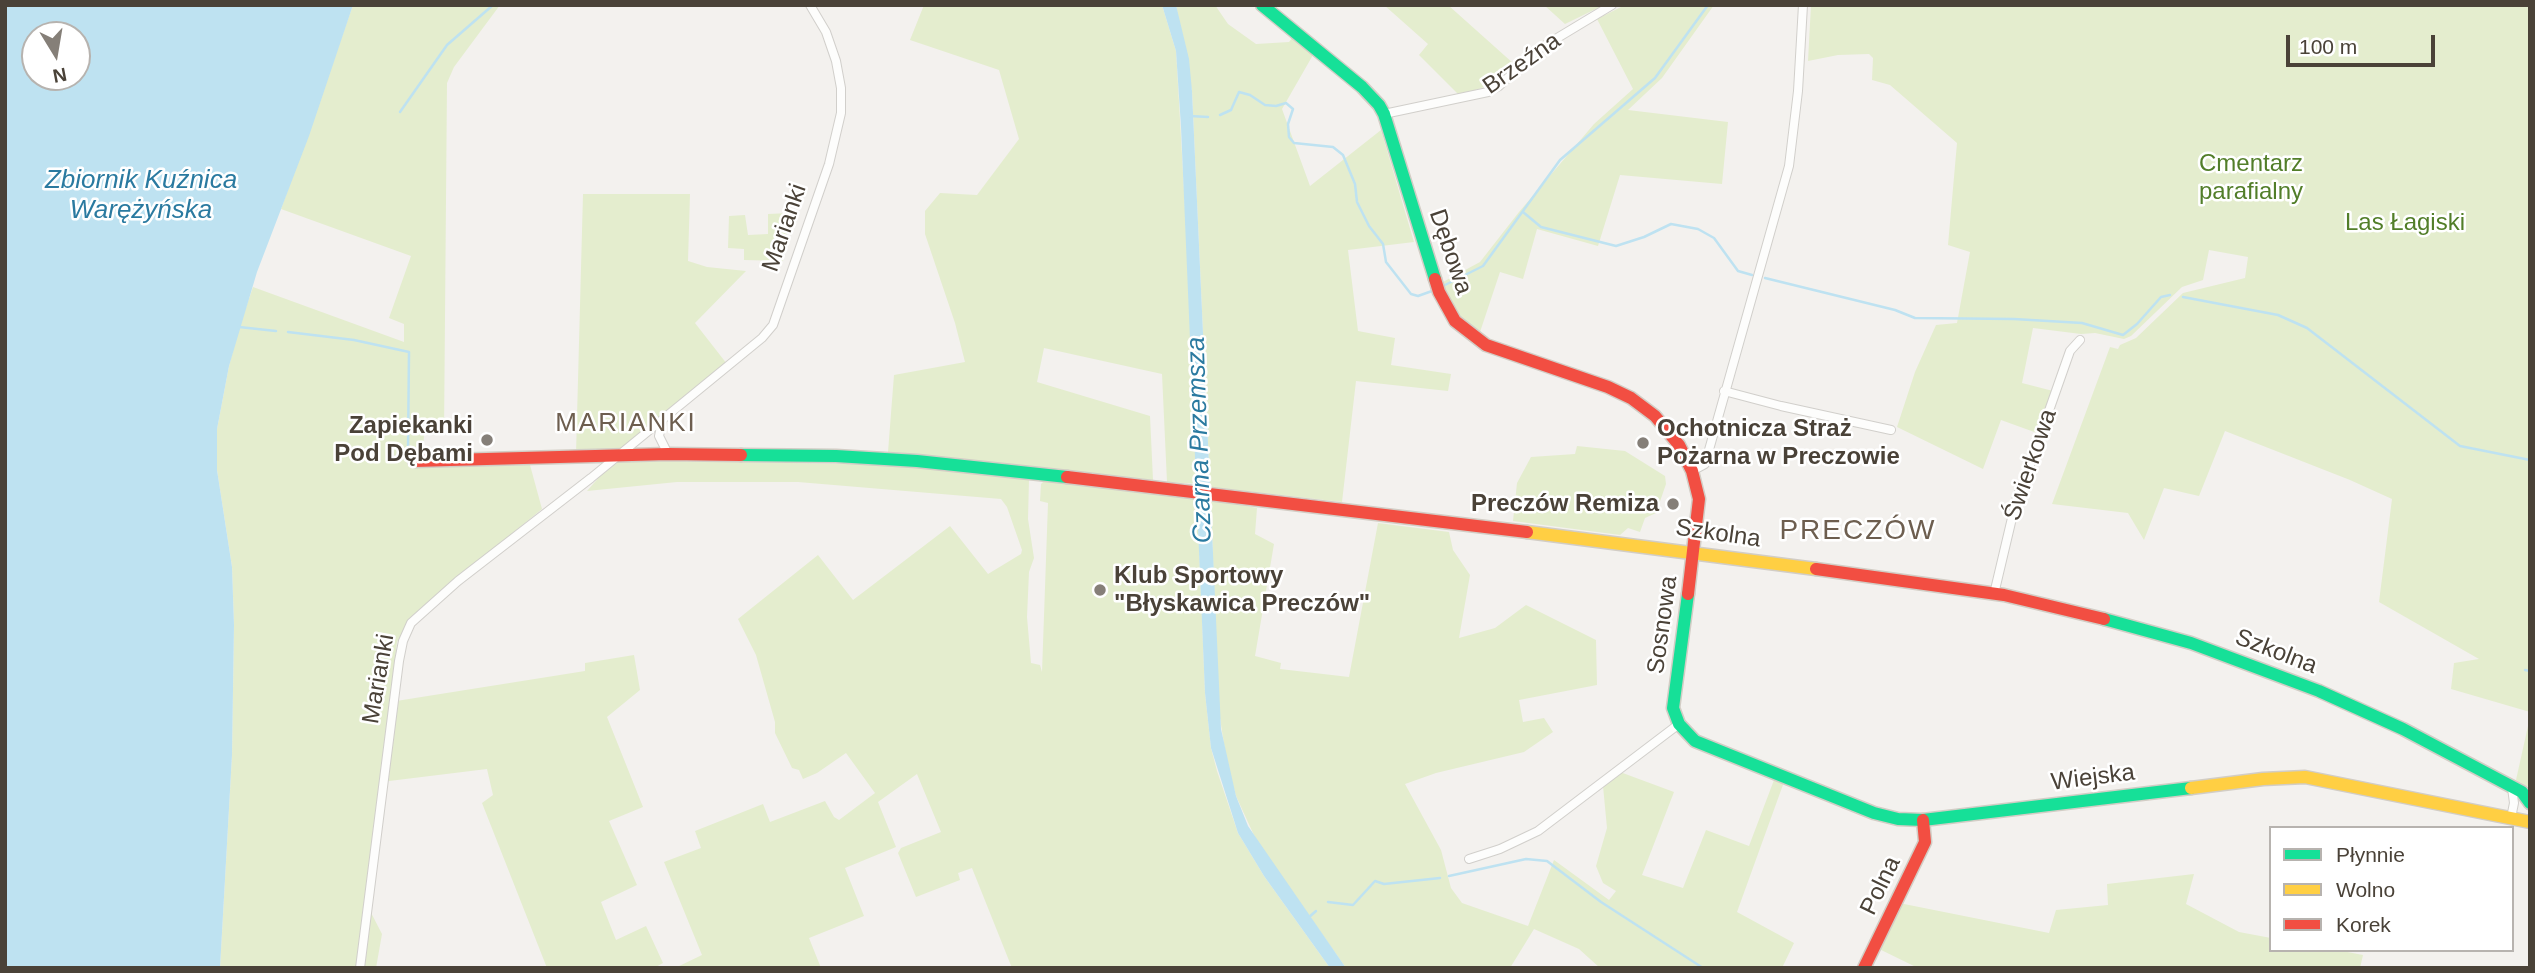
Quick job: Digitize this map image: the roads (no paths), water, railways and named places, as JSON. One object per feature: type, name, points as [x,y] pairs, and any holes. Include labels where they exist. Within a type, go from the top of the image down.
[{"type":"street","name":"Marianki","points":[[360,968],[399,661],[408,628],[438,597],[620,455],[768,333],[797,262],[829,164],[842,103],[833,52],[826,32],[810,5]]},
{"type":"street","name":"Dębowa","points":[[1262,5],[1362,87],[1373,97],[1384,114],[1439,292],[1455,321],[1486,345],[1608,387],[1631,398],[1655,416],[1669,431],[1692,471]]},
{"type":"street","name":"Brzeźna","points":[[1384,114],[1488,92],[1499,86],[1539,49],[1612,5]]},
{"type":"street","points":[[1692,471],[1705,464],[1789,166],[1799,78],[1803,5]]},
{"type":"street","name":"Świerkowa","points":[[1994,594],[2017,497],[2070,351],[2080,340]]},
{"type":"street","points":[[1724,391],[1891,430]]},
{"type":"street","points":[[414,461],[667,454],[659,436],[663,420]]},
{"type":"street","name":"Szkolna","points":[[667,454],[894,459],[1173,488],[1694,552],[1994,594],[2129,625],[2251,664],[2393,724],[2522,792],[2530,803]]},
{"type":"street","name":"Sosnowa","points":[[1679,724],[1673,709],[1699,499],[1692,471]]},
{"type":"street","points":[[1469,859],[1500,849],[1538,831],[1679,724]]},
{"type":"street","name":"Wiejska","points":[[1679,724],[1695,741],[1708,748],[1889,817],[1923,820],[2236,782],[2305,777],[2530,822]]},
{"type":"street","points":[[2511,818],[2514,803],[2512,788]]},
{"type":"street","name":"Polna","points":[[1864,968],[1925,842],[1923,820]]},
{"type":"water","name":"Zbiornik Kuźnica Warężyńska","points":[[5,5],[353,5],[309,136],[257,272],[229,366],[217,429],[217,470],[232,567],[234,625],[232,755],[220,968],[5,968]]},
{"type":"water","name":"Czarna Przemsza","points":[[1162,5],[1176,5],[1189,59],[1192,91],[1221,729],[1236,796],[1248,826],[1346,968],[1330,968],[1264,876],[1238,833],[1211,748],[1205,693],[1176,51]]},
{"type":"waterway","points":[[400,112],[447,45],[493,5]]},
{"type":"waterway","points":[[1441,287],[1483,266],[1560,160],[1655,78],[1708,5]]},
{"type":"waterway","points":[[1220,115],[1231,110],[1239,92],[1250,95],[1265,105],[1286,103],[1293,109],[1288,124],[1289,137],[1294,143],[1333,147],[1343,155],[1355,184],[1357,202],[1369,226],[1383,244],[1386,262],[1411,294],[1418,296],[1432,291]]},
{"type":"waterway","points":[[1190,116],[1208,117]]},
{"type":"waterway","points":[[1523,212],[1541,227],[1616,246],[1671,224],[1698,229],[1714,238],[1738,271],[1752,275]]},
{"type":"waterway","points":[[1765,278],[1895,310],[1915,318],[2082,323],[2123,335],[2137,324],[2161,297],[2170,295]]},
{"type":"waterway","points":[[2183,297],[2278,315],[2307,328],[2460,446],[2530,460]]},
{"type":"waterway","points":[[239,327],[276,331]]},
{"type":"waterway","points":[[288,332],[354,340],[409,352],[408,449]]},
{"type":"waterway","points":[[2525,670],[2530,671]]},
{"type":"waterway","points":[[1449,876],[1526,859],[1547,861],[1601,902],[1703,968]]},
{"type":"waterway","points":[[1328,902],[1353,905],[1375,881],[1384,884],[1440,878]]},
{"type":"waterway","points":[[1308,918],[1316,911]]},
{"type":"place","name":"Zapiekanki Pod Dębami","points":[[487,440]]},
{"type":"place","name":"Ochotnicza Straż Pożarna w Preczowie","points":[[1643,443]]},
{"type":"place","name":"Preczów Remiza","points":[[1673,504]]},
{"type":"place","name":"Klub Sportowy \"Błyskawica Preczów\"","points":[[1100,590]]},
{"type":"district","name":"MARIANKI","points":[[626,424]]},
{"type":"district","name":"PRECZÓW","points":[[1858,531]]},
{"type":"park label","name":"Cmentarz parafialny","points":[[2251,178]]},
{"type":"park label","name":"Las Łagiski","points":[[2405,223]]}]
